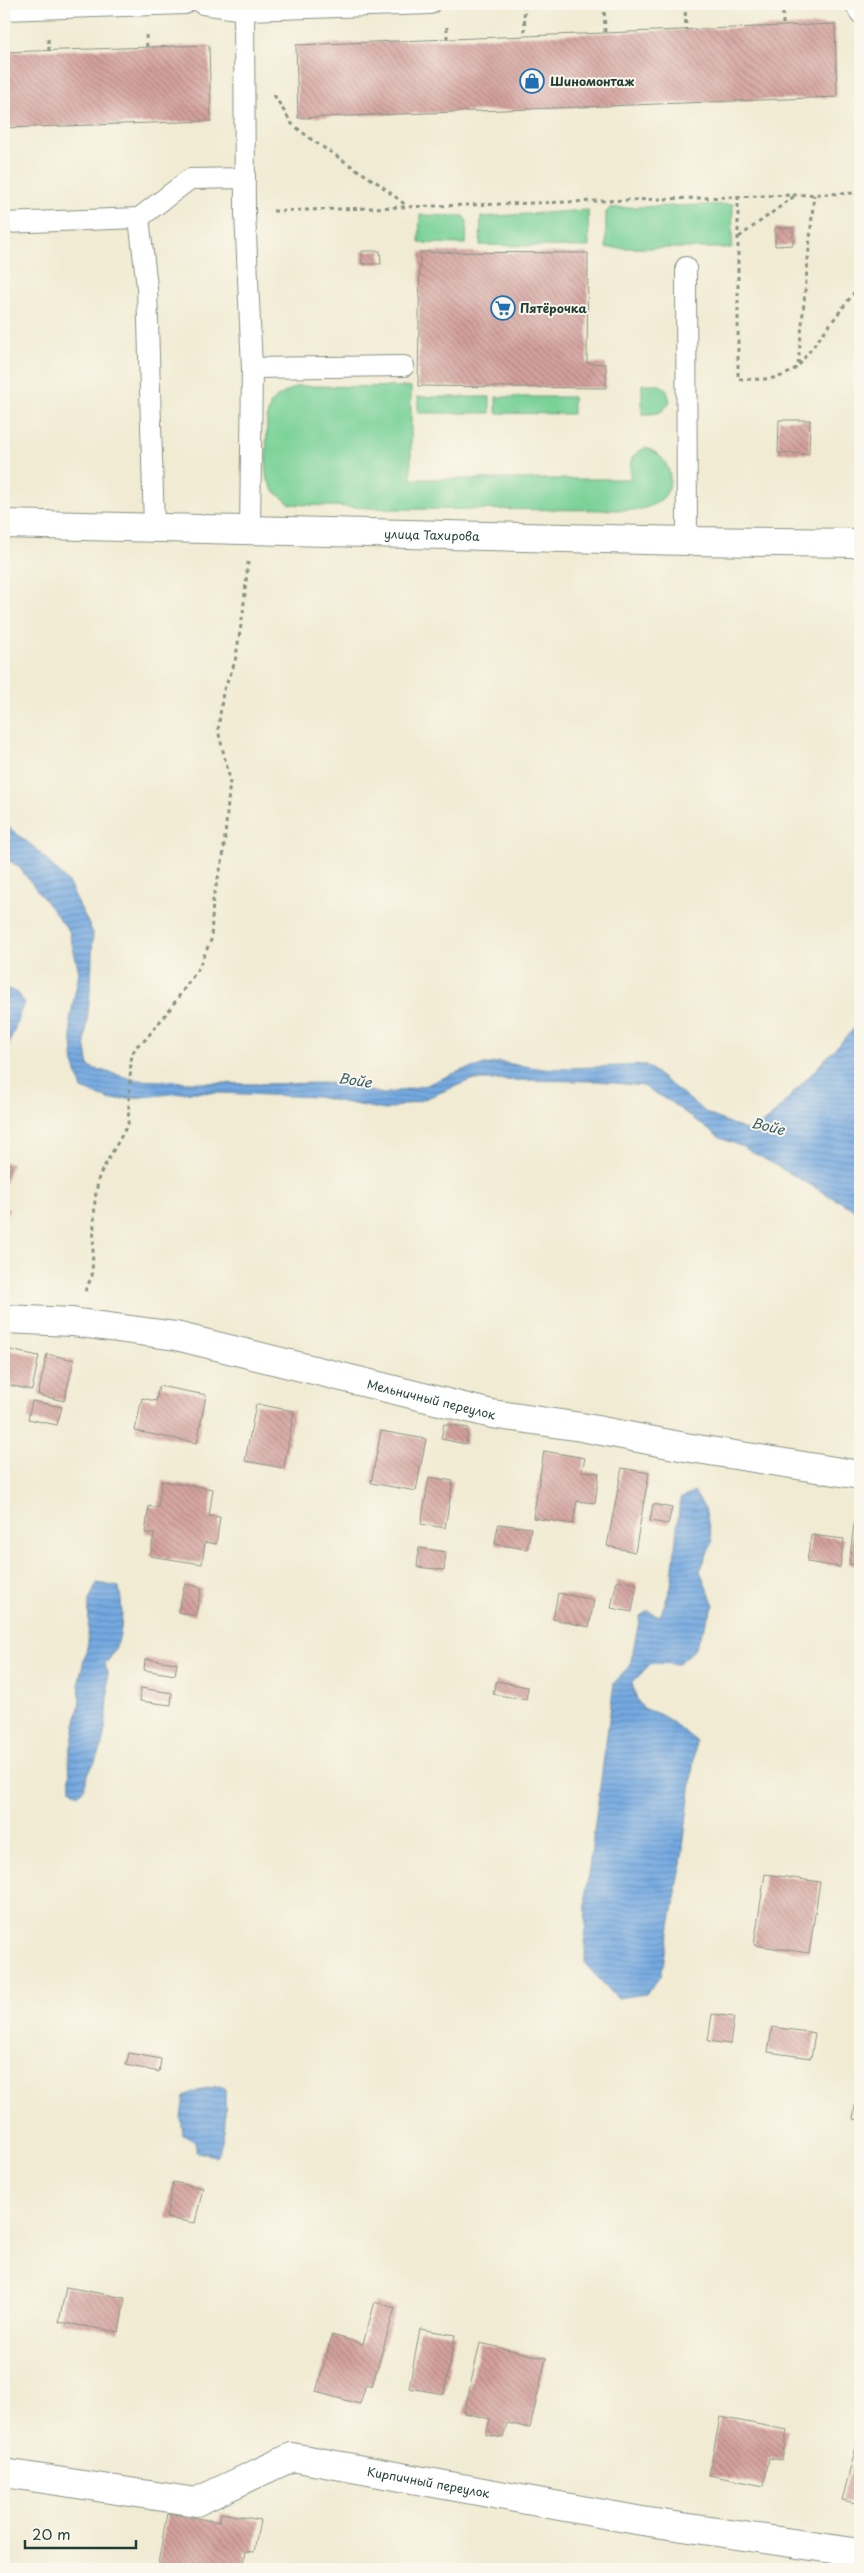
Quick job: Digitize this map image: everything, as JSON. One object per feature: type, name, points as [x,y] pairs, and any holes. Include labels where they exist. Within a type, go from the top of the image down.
[{"type":"street","name":"улица Тахирова","points":[[4,524],[686,541],[860,543]]},
{"type":"street","name":"Мельничный переулок","points":[[5,1322],[72,1322],[176,1336],[492,1414],[581,1427],[685,1447],[860,1475]]},
{"type":"street","name":"Кирпичный переулок","points":[[4,2473],[196,2502],[292,2458],[642,2521],[860,2553]]},
{"type":"lane","points":[[4,10],[185,4]]},
{"type":"lane","points":[[203,4],[244,7],[430,4]]},
{"type":"lane","points":[[855,4],[860,13]]},
{"type":"lane","points":[[244,7],[245,212],[252,368],[250,530]]},
{"type":"lane","points":[[4,224],[139,218],[190,179],[245,178]]},
{"type":"lane","points":[[139,218],[147,287],[154,528]]},
{"type":"lane","points":[[686,267],[686,541]]},
{"type":"lane","points":[[252,368],[404,366]]},
{"type":"path","points":[[524,4],[526,36]]},
{"type":"path","points":[[604,4],[605,33]]},
{"type":"path","points":[[686,4],[686,30]]},
{"type":"path","points":[[782,4],[783,26]]},
{"type":"path","points":[[244,54],[276,97],[292,124],[312,140],[379,184],[408,207]]},
{"type":"path","points":[[245,212],[860,193]]},
{"type":"path","points":[[798,366],[814,194]]},
{"type":"path","points":[[738,238],[797,195]]},
{"type":"path","points":[[738,196],[738,379],[780,378],[789,374],[798,366],[860,285]]},
{"type":"path","points":[[72,1322],[92,1276],[95,1199],[99,1176],[128,1124],[131,1060],[135,1047],[145,1040],[170,1009],[198,969],[210,940],[213,898],[222,858],[230,780],[218,730],[223,692],[236,662],[243,613],[250,530]]},
{"type":"green space","points":[[733,204],[732,248],[606,248],[606,212],[610,208]]},
{"type":"green space","points":[[588,210],[589,247],[480,245],[481,217]]},
{"type":"green space","points":[[420,215],[463,216],[467,221],[466,244],[419,243]]},
{"type":"green space","points":[[642,384],[657,384],[666,388],[670,401],[662,411],[642,414]]},
{"type":"green space","points":[[297,386],[411,387],[411,479],[630,479],[633,457],[645,448],[658,454],[667,465],[670,479],[669,487],[661,500],[639,510],[390,509],[290,504],[273,490],[266,476],[267,417],[270,405],[277,397]]},
{"type":"green space","points":[[418,397],[490,397],[490,413],[418,413]]},
{"type":"green space","points":[[496,397],[573,397],[573,414],[496,413]]},
{"type":"water","name":"Войе","points":[[4,824],[35,848],[68,882],[93,933],[91,982],[85,1042],[89,1067],[136,1080],[249,1084],[330,1083],[384,1094],[426,1085],[462,1070],[499,1062],[543,1069],[646,1065],[708,1114],[748,1131],[768,1120],[860,1022],[860,1213],[743,1147],[720,1138],[669,1101],[643,1086],[598,1081],[471,1080],[422,1100],[385,1110],[317,1097],[192,1092],[111,1100],[82,1089],[74,1066],[70,1020],[79,972],[69,931],[18,866],[4,858]]},
{"type":"water","points":[[5,988],[18,993],[24,1002],[4,1059]]},
{"type":"water","points":[[694,1492],[705,1508],[712,1542],[700,1571],[714,1605],[694,1650],[678,1664],[651,1663],[632,1683],[638,1701],[644,1708],[668,1719],[696,1741],[680,1872],[661,1976],[646,1994],[617,1998],[585,1964],[586,1890],[614,1683],[630,1666],[640,1616],[648,1611],[660,1616],[671,1587],[680,1499]]},
{"type":"water","points":[[97,1583],[119,1587],[122,1618],[116,1648],[105,1664],[108,1695],[102,1744],[84,1787],[78,1795],[70,1789],[69,1757],[80,1701],[79,1681],[88,1643],[89,1600]]},
{"type":"water","points":[[219,2086],[225,2088],[225,2123],[220,2148],[216,2156],[197,2152],[195,2142],[183,2135],[181,2118],[184,2096],[197,2090]]},
{"type":"building","points":[[835,24],[837,97],[298,118],[296,45]]},
{"type":"building","points":[[209,45],[211,121],[4,128],[4,52]]},
{"type":"building","points":[[775,228],[793,228],[793,245],[775,246]]},
{"type":"building","points":[[362,251],[380,251],[381,264],[362,264]]},
{"type":"building","name":"Пятёрочка","points":[[420,252],[588,253],[587,363],[606,364],[606,388],[418,386]]},
{"type":"building","points":[[779,420],[810,420],[809,454],[778,453]]},
{"type":"building","points":[[4,1161],[12,1165],[4,1185]]},
{"type":"building","points":[[4,1207],[9,1209],[4,1224]]},
{"type":"building","points":[[10,1350],[39,1356],[32,1390],[4,1384]]},
{"type":"building","points":[[47,1354],[74,1360],[64,1401],[38,1395]]},
{"type":"building","points":[[159,1386],[206,1395],[197,1443],[135,1431],[142,1398],[156,1401]]},
{"type":"building","points":[[32,1401],[62,1407],[57,1425],[28,1419]]},
{"type":"building","points":[[256,1404],[294,1411],[284,1468],[245,1461]]},
{"type":"building","points":[[444,1424],[468,1428],[466,1444],[441,1439]]},
{"type":"building","points":[[381,1431],[426,1439],[416,1491],[371,1483]]},
{"type":"building","points":[[544,1451],[585,1458],[582,1471],[599,1473],[595,1503],[577,1501],[573,1524],[533,1518]]},
{"type":"building","points":[[622,1468],[649,1473],[635,1552],[607,1546]]},
{"type":"building","points":[[429,1477],[453,1481],[445,1528],[421,1524]]},
{"type":"building","points":[[162,1481],[213,1489],[209,1516],[220,1517],[216,1544],[205,1542],[202,1564],[150,1556],[154,1534],[145,1533],[149,1506],[158,1508]]},
{"type":"building","points":[[653,1504],[672,1508],[668,1524],[650,1521]]},
{"type":"building","points":[[498,1524],[531,1528],[527,1549],[495,1544]]},
{"type":"building","points":[[854,1524],[860,1525],[860,1566],[849,1564]]},
{"type":"building","points":[[811,1535],[844,1539],[840,1567],[807,1562]]},
{"type":"building","points":[[419,1548],[446,1552],[444,1570],[417,1567]]},
{"type":"building","points":[[617,1580],[637,1584],[632,1612],[611,1608]]},
{"type":"building","points":[[185,1584],[202,1588],[195,1616],[178,1612]]},
{"type":"building","points":[[558,1593],[594,1600],[589,1627],[553,1619]]},
{"type":"building","points":[[145,1659],[177,1663],[175,1675],[144,1670]]},
{"type":"building","points":[[496,1681],[528,1687],[526,1700],[493,1694]]},
{"type":"building","points":[[141,1688],[172,1693],[171,1705],[140,1701]]},
{"type":"building","points":[[765,1874],[820,1882],[809,1953],[754,1945]]},
{"type":"building","points":[[712,2014],[734,2017],[730,2044],[708,2041]]},
{"type":"building","points":[[772,2027],[815,2033],[811,2058],[768,2052]]},
{"type":"building","points":[[129,2053],[161,2059],[159,2072],[126,2065]]},
{"type":"building","points":[[858,2087],[860,2087],[860,2120],[853,2119]]},
{"type":"building","points":[[173,2182],[203,2188],[195,2223],[166,2218]]},
{"type":"building","points":[[66,2287],[125,2298],[119,2332],[59,2322]]},
{"type":"building","points":[[375,2302],[395,2308],[372,2386],[366,2384],[360,2404],[316,2392],[332,2335],[363,2344]]},
{"type":"building","points":[[420,2329],[455,2335],[444,2394],[409,2388]]},
{"type":"building","points":[[480,2343],[546,2358],[530,2428],[507,2423],[503,2438],[486,2435],[490,2419],[464,2413]]},
{"type":"building","points":[[720,2417],[787,2430],[782,2460],[769,2458],[764,2486],[709,2475]]},
{"type":"building","points":[[856,2447],[860,2448],[860,2504],[842,2500]]},
{"type":"building","points":[[167,2513],[219,2522],[221,2513],[260,2520],[254,2552],[246,2551],[243,2569],[157,2569]]},
{"type":"place","name":"Шиномонтаж","points":[[532,81]]},
{"type":"place","name":"Пятёрочка","points":[[503,308]]}]
